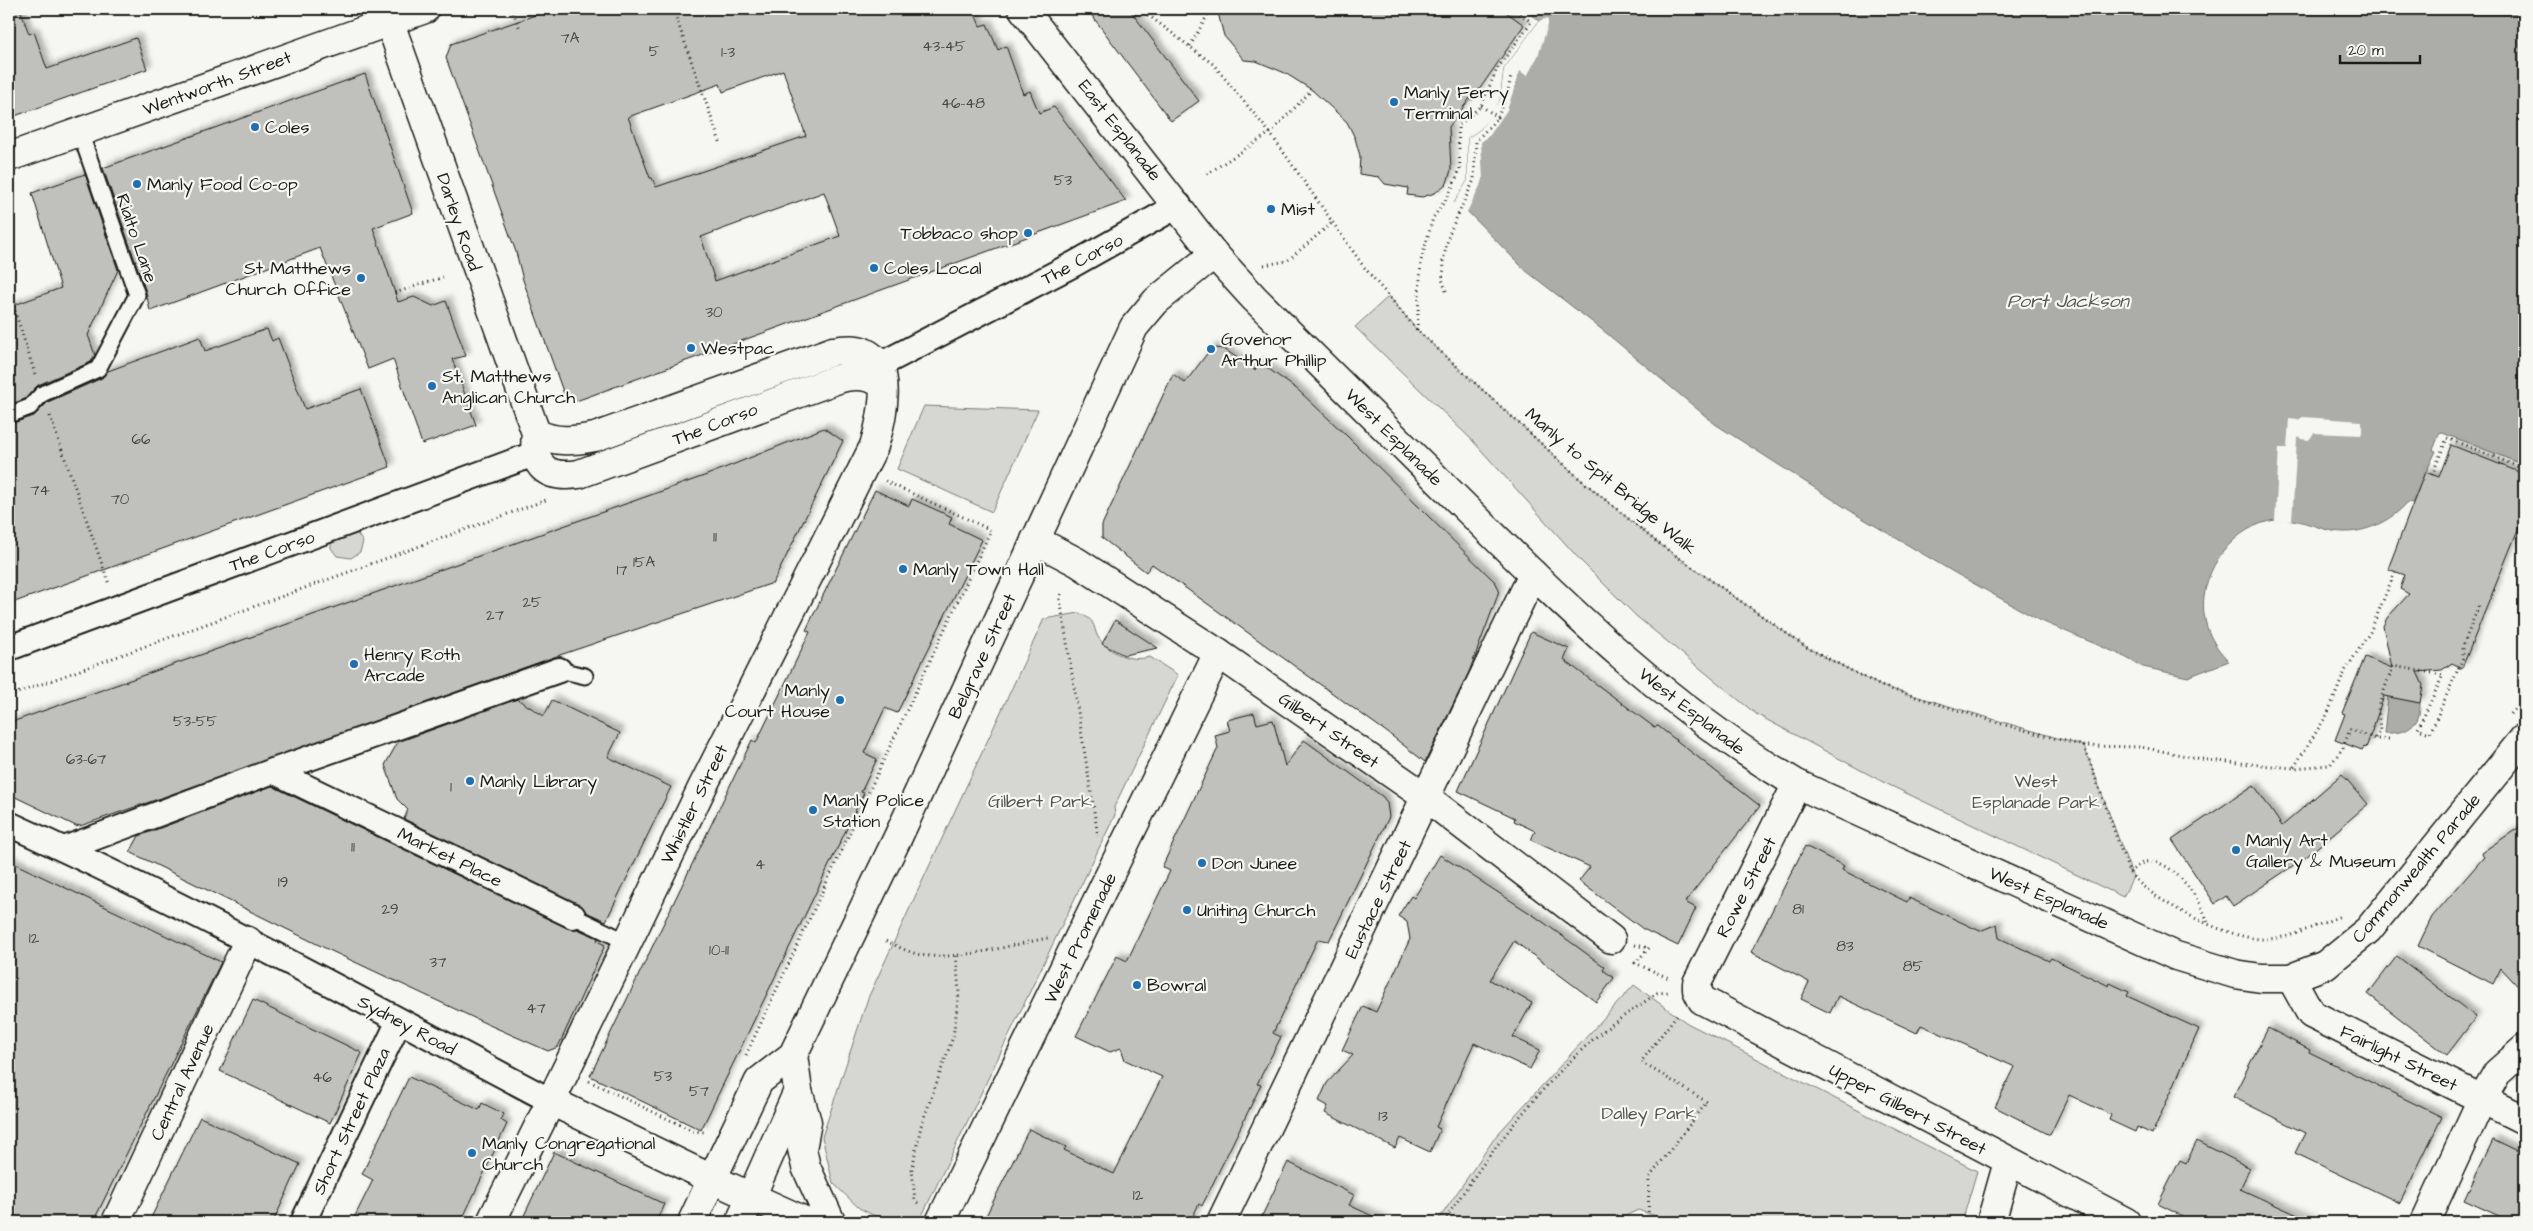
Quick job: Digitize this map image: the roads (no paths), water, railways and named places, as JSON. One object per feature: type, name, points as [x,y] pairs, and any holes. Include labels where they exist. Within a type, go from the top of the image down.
[{"type":"street","name":"Wentworth Street","points":[[9,158],[387,15],[425,9]]},
{"type":"street","name":"East Esplanade","points":[[1023,9],[1179,205],[1214,254]]},
{"type":"street","name":"Darley Road","points":[[387,15],[535,444]]},
{"type":"street","name":"The Corso","points":[[9,648],[120,607],[548,439],[562,441],[596,437],[833,351],[865,352],[881,375],[1179,205]]},
{"type":"street","name":"Belgrave Street","points":[[692,1222],[759,1081],[793,1055],[871,894],[1134,328],[1156,301],[1214,254]]},
{"type":"street","name":"West Esplanade","points":[[1214,254],[1248,292],[1533,574],[1632,664],[1708,726],[1753,758],[1797,784],[2176,956],[2235,974],[2291,978]]},
{"type":"street","name":"Whistler Street","points":[[491,1222],[780,630],[874,446],[884,401],[881,375]]},
{"type":"street","name":"Gilbert Street","points":[[1035,540],[1077,562],[1218,653],[1427,798],[1611,939]]},
{"type":"street","name":"Eustace Street","points":[[1221,1222],[1427,798],[1533,574]]},
{"type":"street","name":"West Promenade","points":[[941,1220],[1218,653]]},
{"type":"street","points":[[64,849],[273,771],[559,670]]},
{"type":"street","name":"Commonwealth Parade","points":[[2291,978],[2325,965],[2368,930],[2524,738]]},
{"type":"street","name":"Market Place","points":[[273,771],[573,916]]},
{"type":"street","name":"Rowe Street","points":[[1696,990],[1697,983],[1797,784]]},
{"type":"street","name":"Sydney Road","points":[[9,824],[64,849],[248,941],[551,1101],[712,1179],[807,1222]]},
{"type":"street","name":"Central Avenue","points":[[116,1222],[248,941]]},
{"type":"street","name":"Fairlight Street","points":[[2291,978],[2311,1014],[2524,1120]]},
{"type":"street","name":"Upper Gilbert Street","points":[[1696,990],[1702,1000],[2008,1162],[2126,1222]]},
{"type":"street","name":"Short Street Plaza","points":[[302,1222],[398,1021]]},
{"type":"street","points":[[2425,1222],[2482,1099],[2497,1073],[2524,1049]]},
{"type":"street","points":[[793,1055],[798,1091],[807,1122],[802,1149],[806,1167],[831,1222]]},
{"type":"street","points":[[740,1222],[798,1091]]},
{"type":"street","points":[[1991,1222],[2008,1162]]},
{"type":"lane","name":"Rialto Lane","points":[[9,415],[30,407],[42,394],[98,369],[137,295],[80,132]]},
{"type":"lane","points":[[559,670],[584,676]]},
{"type":"lane","name":"Market Place","points":[[573,916],[627,942]]},
{"type":"water","name":"Port Jackson","points":[[1523,9],[2524,9],[2524,465],[2440,432],[2433,450],[2436,451],[2412,503],[2408,502],[2393,516],[2375,526],[2344,532],[2328,530],[2293,520],[2277,520],[2261,523],[2247,530],[2223,552],[2214,566],[2204,596],[2204,614],[2212,640],[2229,661],[2188,677],[2143,667],[2119,654],[2039,620],[1857,515],[1715,424],[1605,332],[1525,270],[1467,211],[1454,203],[1468,180],[1468,138],[1481,129],[1493,113],[1500,100],[1504,69],[1539,21]]},
{"type":"water","points":[[2388,696],[2420,703],[2418,718],[2411,727],[2399,732],[2384,733]]},
{"type":"place","name":"Manly Ferry Terminal","points":[[1394,102]]},
{"type":"place","name":"Coles","points":[[255,127]]},
{"type":"place","name":"Manly Food Co-op","points":[[137,184]]},
{"type":"place","name":"Mist","points":[[1271,209]]},
{"type":"place","name":"Tobbaco shop","points":[[1028,233]]},
{"type":"place","name":"Coles Local","points":[[874,268]]},
{"type":"place","name":"St Matthews Church Office","points":[[361,278]]},
{"type":"place","name":"Westpac","points":[[691,348]]},
{"type":"place","name":"Govenor Arthur Phillip","points":[[1211,349]]},
{"type":"place","name":"St. Matthews Anglican Church","points":[[432,386]]},
{"type":"place","name":"Manly Town Hall","points":[[903,569]]},
{"type":"place","name":"Henry Roth Arcade","points":[[354,664]]},
{"type":"place","name":"Manly Court House","points":[[840,700]]},
{"type":"place","name":"Manly Library","points":[[470,781]]},
{"type":"place","name":"Manly Police Station","points":[[813,810]]},
{"type":"place","name":"Manly Art Gallery & Museum","points":[[2236,850]]},
{"type":"place","name":"Don Junee","points":[[1202,863]]},
{"type":"place","name":"Uniting Church","points":[[1187,910]]},
{"type":"place","name":"Bowral","points":[[1137,985]]},
{"type":"place","name":"Manly Congregational Church","points":[[472,1153]]},
{"type":"park label","name":"West Esplanade Park","points":[[2036,791]]},
{"type":"park label","name":"Gilbert Park","points":[[1040,801]]},
{"type":"park label","name":"Dalley Park","points":[[1649,1113]]}]
